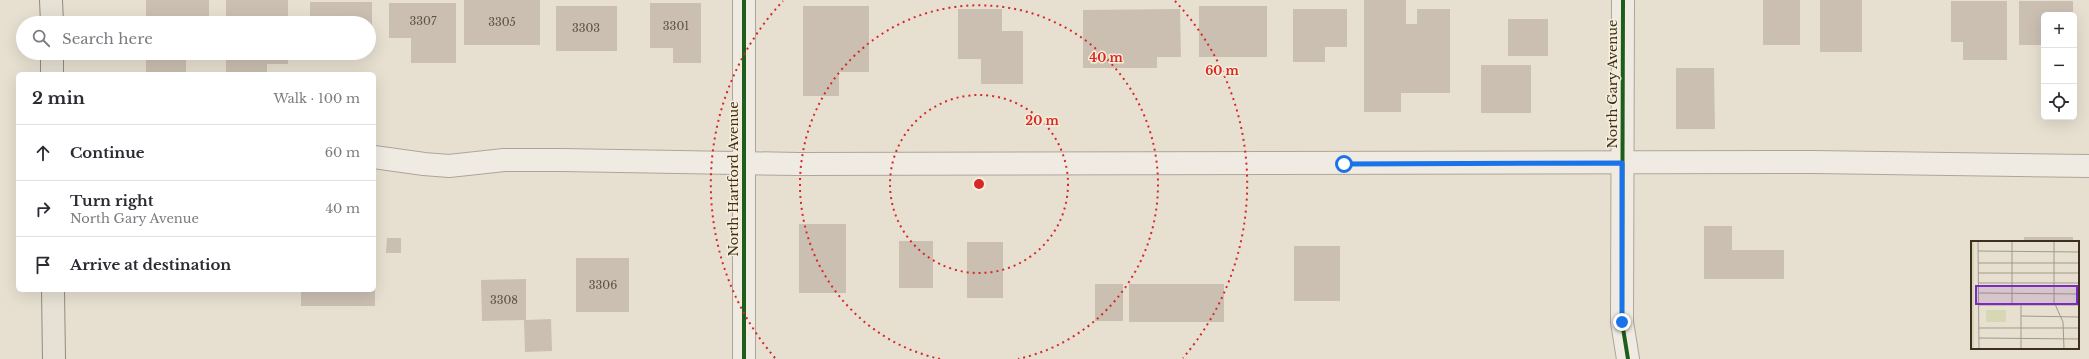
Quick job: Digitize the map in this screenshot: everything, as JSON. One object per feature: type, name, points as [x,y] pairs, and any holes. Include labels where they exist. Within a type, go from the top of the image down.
[{"type":"main road","points":[[51,0],[52,16]]},
{"type":"main road","points":[[52,60],[52,72]]},
{"type":"main road","points":[[53,292],[54,359]]},
{"type":"street","name":"North Hartford Avenue","points":[[744,0],[744,359]]},
{"type":"street","name":"North Gary Avenue","points":[[1623,0],[1622,322],[1628,359]]},
{"type":"street","points":[[376,157],[449,166],[518,160],[743,162],[799,164],[1814,162],[2089,166]]},
{"type":"building","points":[[146,0],[209,0],[209,16],[146,16]]},
{"type":"building","points":[[226,0],[288,0],[288,16],[226,16]]},
{"type":"building","points":[[464,0],[540,0],[540,45],[464,45]]},
{"type":"building","points":[[1364,0],[1406,0],[1406,24],[1417,24],[1417,9],[1450,9],[1450,93],[1401,93],[1401,112],[1364,112]]},
{"type":"building","points":[[1763,0],[1800,0],[1800,45],[1763,45]]},
{"type":"building","points":[[1820,0],[1862,0],[1862,52],[1820,52]]},
{"type":"building","points":[[1951,1],[2007,1],[2007,60],[1963,60],[1963,42],[1951,42]]},
{"type":"building","points":[[2019,1],[2073,1],[2073,12],[2041,12],[2041,45],[2019,45]]},
{"type":"building","points":[[310,2],[372,2],[372,16],[310,16]]},
{"type":"building","points":[[389,3],[456,3],[456,63],[411,63],[411,38],[389,38]]},
{"type":"building","points":[[650,3],[701,3],[701,63],[673,63],[673,48],[650,48]]},
{"type":"building","points":[[556,6],[617,6],[617,51],[556,51]]},
{"type":"building","points":[[803,6],[869,6],[869,72],[839,72],[839,96],[803,96]]},
{"type":"building","points":[[1199,6],[1267,6],[1267,57],[1199,57]]},
{"type":"building","points":[[958,9],[1002,9],[1002,31],[1023,31],[1023,84],[981,84],[981,59],[958,59]]},
{"type":"building","points":[[1180,9],[1181,57],[1157,57],[1157,68],[1083,68],[1083,10]]},
{"type":"building","points":[[1293,9],[1347,9],[1347,47],[1325,47],[1325,62],[1293,62]]},
{"type":"building","points":[[1508,19],[1548,19],[1548,56],[1508,56]]},
{"type":"building","points":[[146,60],[186,60],[186,72],[146,72]]},
{"type":"building","points":[[226,60],[288,60],[288,64],[267,64],[267,72],[226,72]]},
{"type":"building","points":[[1481,65],[1531,65],[1531,113],[1481,113]]},
{"type":"building","points":[[1676,68],[1714,68],[1715,129],[1676,129]]},
{"type":"building","points":[[799,224],[846,224],[846,293],[799,293]]},
{"type":"building","points":[[1704,226],[1732,226],[1732,250],[1784,250],[1784,279],[1704,279]]},
{"type":"building","points":[[2024,237],[2073,237],[2073,241],[2024,241]]},
{"type":"building","points":[[387,238],[401,238],[401,253],[386,253]]},
{"type":"building","points":[[899,241],[933,241],[933,288],[899,288]]},
{"type":"building","points":[[967,242],[1003,242],[1003,298],[967,298]]},
{"type":"building","points":[[1294,246],[1340,246],[1340,301],[1294,301]]},
{"type":"building","points":[[576,258],[629,258],[629,312],[576,312]]},
{"type":"building","points":[[526,279],[526,320],[551,319],[552,351],[525,352],[524,320],[482,321],[481,280]]},
{"type":"building","points":[[1095,284],[1123,284],[1123,321],[1095,321]]},
{"type":"building","points":[[1129,284],[1224,284],[1224,322],[1129,322]]},
{"type":"building","points":[[301,292],[375,292],[375,306],[301,306]]},
{"type":"cycle path","points":[[744,0],[744,359]]},
{"type":"cycle path","points":[[1623,0],[1622,322],[1628,359]]},
{"type":"route","points":[[1344,164],[1622,163],[1622,322]]}]
